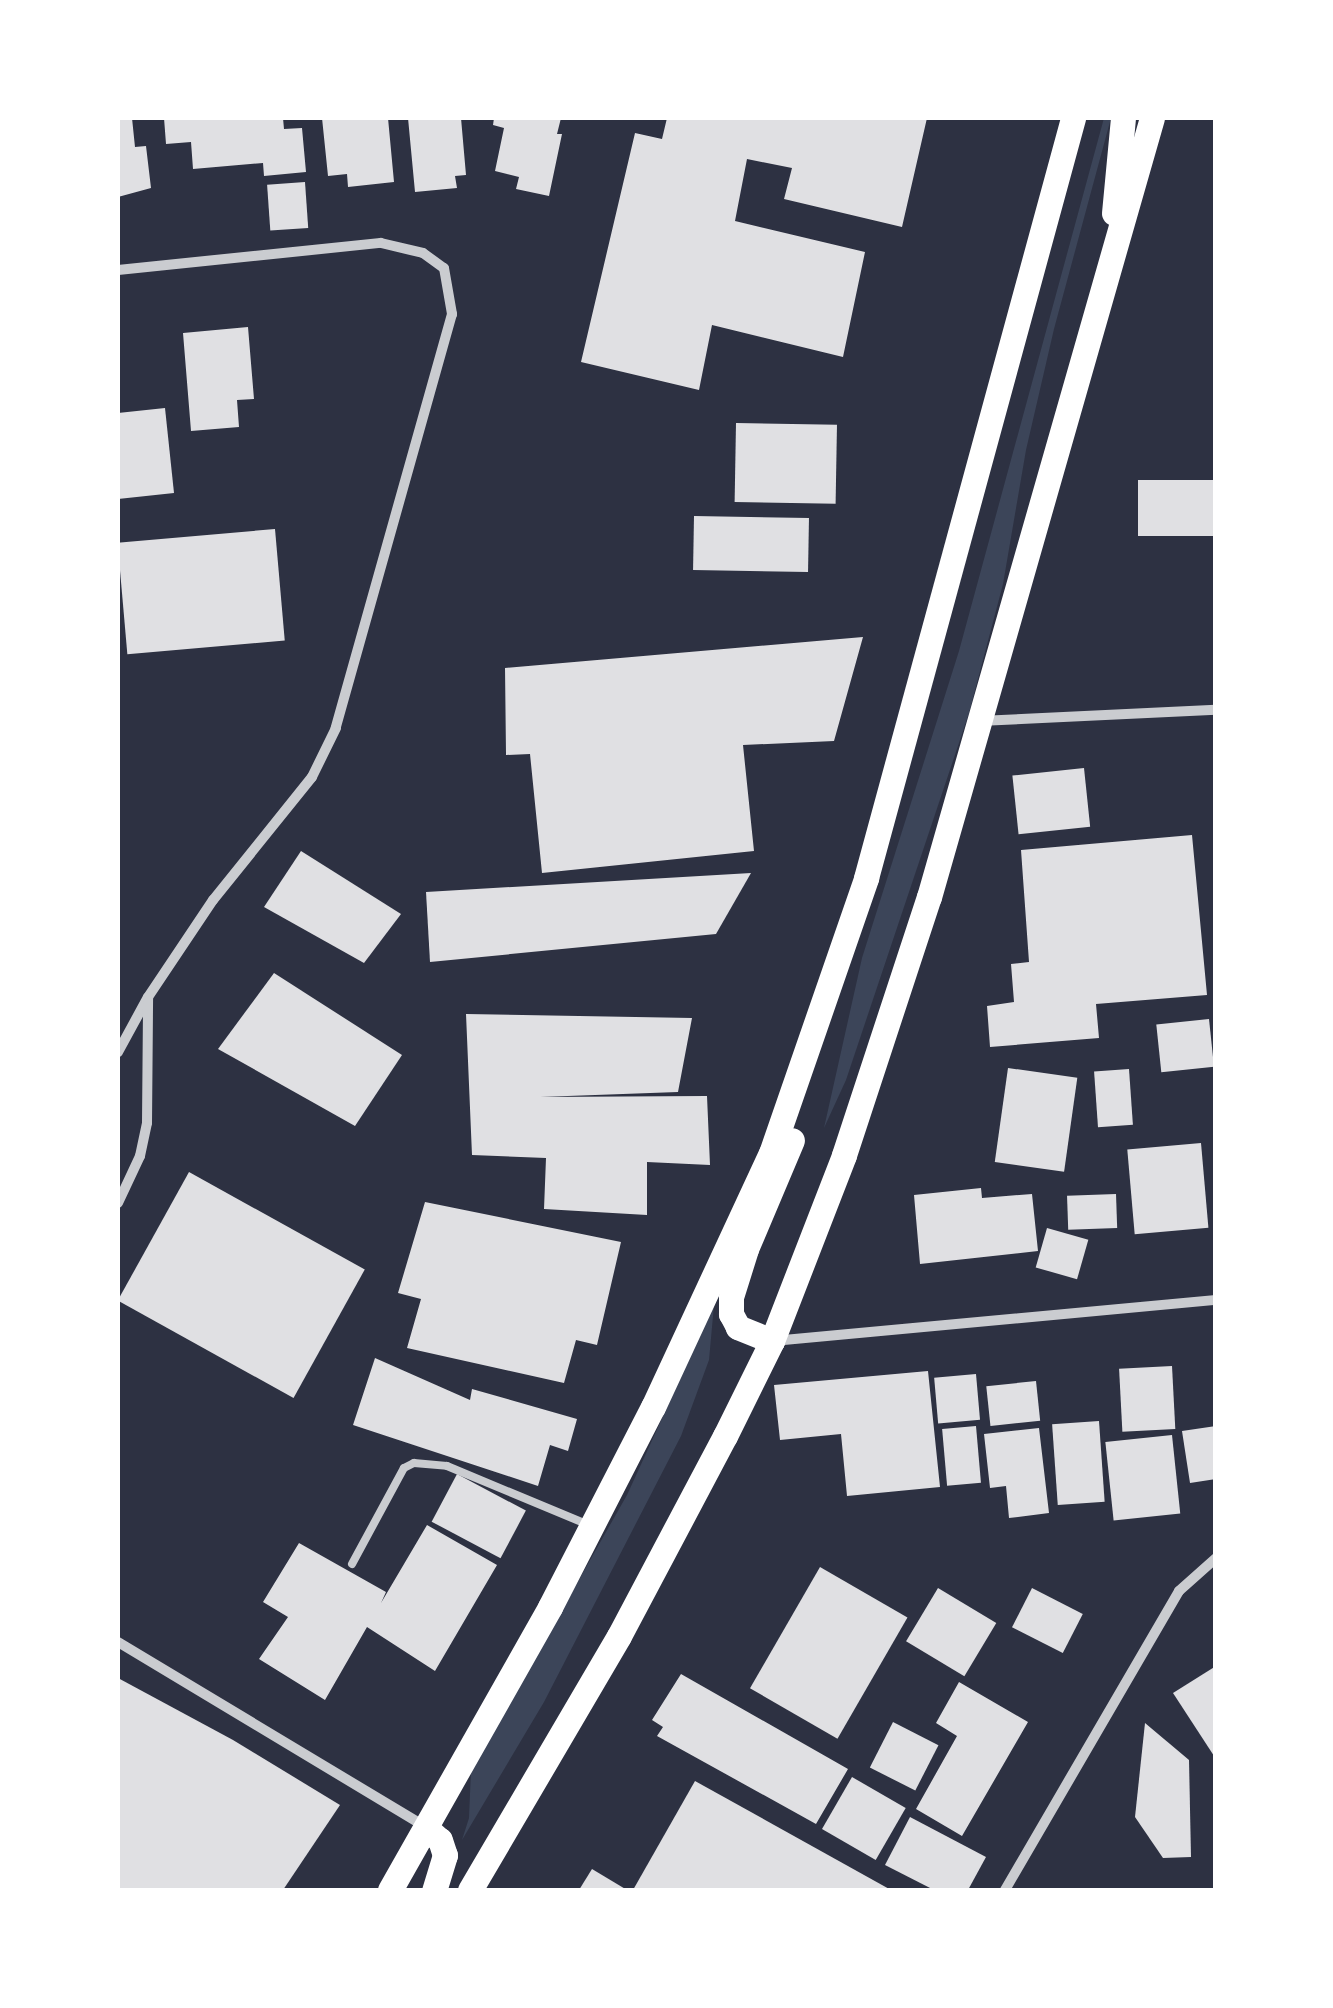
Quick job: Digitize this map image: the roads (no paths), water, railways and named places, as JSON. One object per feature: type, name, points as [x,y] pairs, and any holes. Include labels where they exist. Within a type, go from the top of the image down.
[{"type":"main road","points":[[390,1890],[653,1407],[771,1154],[866,878],[1073,118]]},
{"type":"main road","points":[[1111,258],[1123,118]]},
{"type":"main road","points":[[470,1890],[618,1636],[772,1341],[893,1012],[1152,118]]},
{"type":"main road","points":[[772,1341],[738,1327],[731,1314],[731,1297],[810,1087],[830,980]]},
{"type":"main road","points":[[426,1828],[440,1840],[445,1855],[434,1890]]},
{"type":"street","points":[[118,270],[381,243],[423,253],[444,268],[452,314],[336,728],[312,777],[213,900],[148,997],[118,1052]]},
{"type":"street","points":[[978,721],[1216,710]]},
{"type":"street","points":[[118,1203],[140,1156],[147,1123],[148,997]]},
{"type":"street","points":[[772,1341],[1216,1300]]},
{"type":"street","points":[[1005,1890],[1179,1591],[1216,1558]]},
{"type":"street","points":[[118,1642],[426,1828]]},
{"type":"lane","points":[[352,1564],[404,1468],[414,1463],[447,1466],[590,1526]]}]
